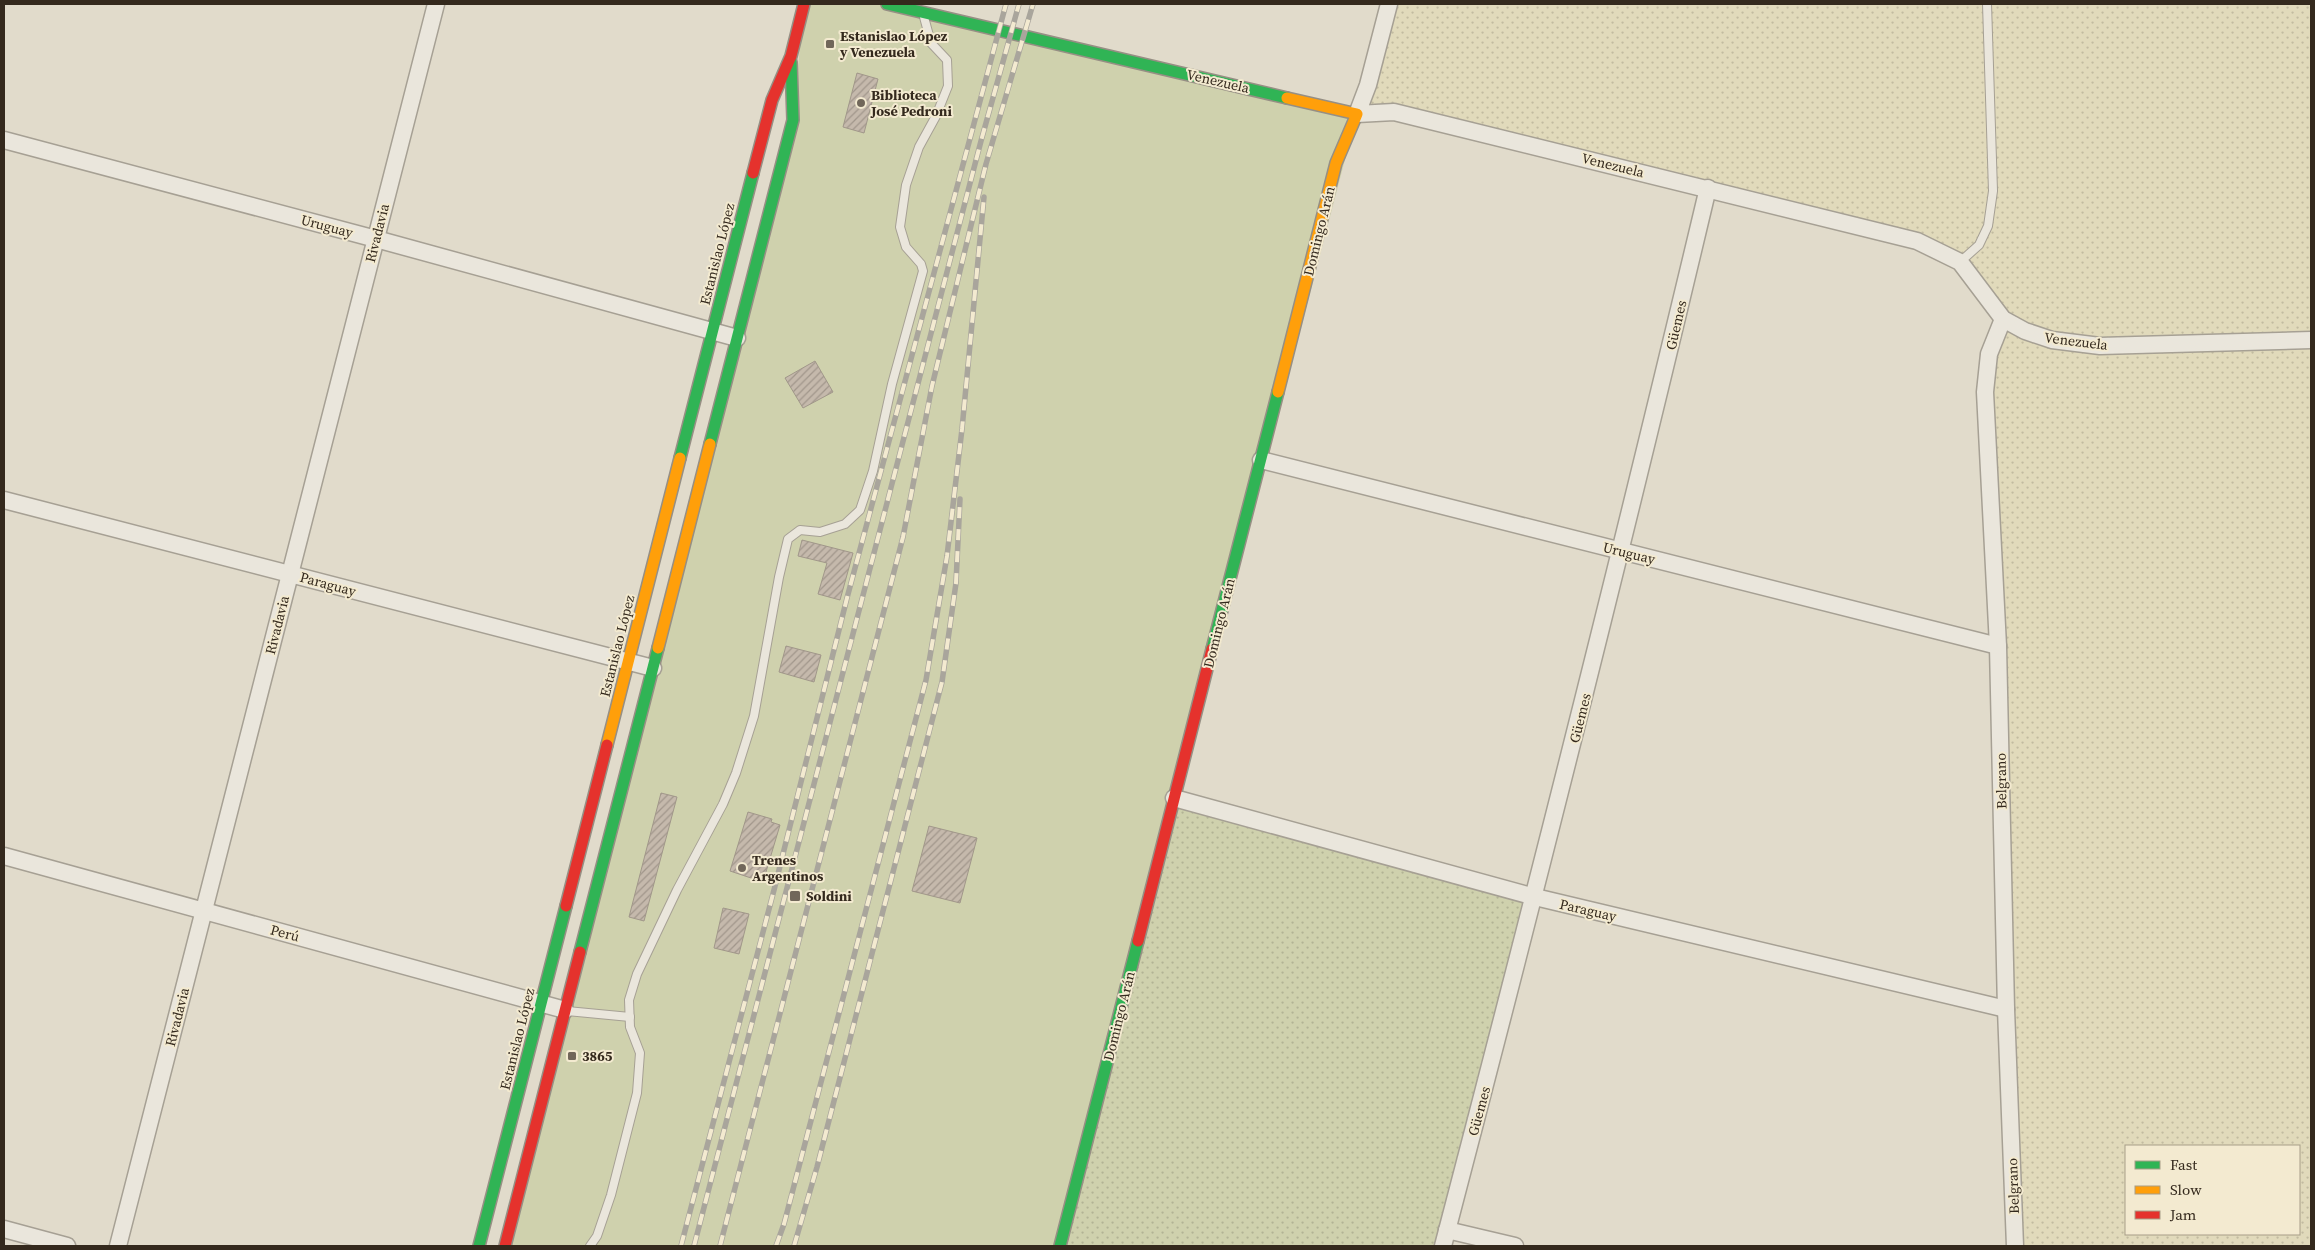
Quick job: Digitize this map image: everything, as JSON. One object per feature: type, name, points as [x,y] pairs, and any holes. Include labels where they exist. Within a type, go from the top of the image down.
[{"type":"main road","name":"Estanislao López","points":[[479,1246],[772,100],[791,56],[804,4]]},
{"type":"main road","name":"Venezuela","points":[[887,4],[1357,114]]},
{"type":"main road","name":"Estanislao López","points":[[505,1246],[793,120],[791,56]]},
{"type":"main road","name":"Domingo Arán","points":[[1060,1246],[1336,163],[1357,114]]},
{"type":"street","name":"Rivadavia","points":[[118,1246],[436,4]]},
{"type":"street","name":"Domingo Arán","points":[[1357,114],[1368,85],[1389,4]]},
{"type":"street","name":"Venezuela","points":[[1357,114],[1394,112],[1917,241],[1960,262],[2003,319],[2025,331],[2052,340],[2100,346],[2311,340]]},
{"type":"street","name":"Uruguay","points":[[4,140],[737,338]]},
{"type":"street","name":"Güemes","points":[[1443,1246],[1535,897],[1622,551],[1708,188]]},
{"type":"street","name":"Belgrano","points":[[2003,319],[1989,354],[1986,392],[1998,646],[2006,1009],[2015,1246]]},
{"type":"street","name":"Uruguay","points":[[1260,460],[1998,646]]},
{"type":"street","name":"Paraguay","points":[[4,500],[653,668]]},
{"type":"street","name":"Paraguay","points":[[1174,798],[1535,897],[2006,1009]]},
{"type":"street","name":"Perú","points":[[4,856],[565,1010]]},
{"type":"street","points":[[4,1229],[67,1246]]},
{"type":"street","points":[[1448,1230],[1514,1246]]},
{"type":"lane","points":[[1960,262],[1979,245],[1988,226],[1993,190],[1987,4]]},
{"type":"lane","points":[[590,1246],[596,1236],[611,1194],[637,1094],[640,1053],[630,1027],[629,1000],[637,974],[677,890],[723,804],[741,757],[754,716],[779,577],[788,539],[800,530],[820,532],[845,524],[860,510],[873,471],[892,384],[923,271],[921,264],[906,247],[900,227],[906,185],[919,147],[936,116],[948,86],[947,60],[931,43],[923,12]]},
{"type":"lane","points":[[565,1010],[630,1018]]},
{"type":"shaded area","points":[[1389,4],[2311,4],[2311,1246],[2015,1246],[1985,392],[2003,319],[1960,262],[1917,241],[1394,112],[1357,114]]},
{"type":"green space","points":[[804,4],[887,4],[1357,114],[1060,1246],[505,1246],[793,120]]},
{"type":"green space","points":[[1174,798],[1535,897],[1443,1246],[1060,1246]]},
{"type":"building","name":"Biblioteca José Pedroni","points":[[857,73],[878,79],[864,133],[843,127]]},
{"type":"building","points":[[815,361],[833,392],[803,408],[785,378]]},
{"type":"building","points":[[802,540],[853,553],[840,600],[818,594],[827,563],[798,556]]},
{"type":"building","points":[[786,646],[821,655],[814,682],[779,672]]},
{"type":"building","points":[[661,793],[677,797],[644,921],[629,917]]},
{"type":"building","points":[[748,812],[772,819],[771,822],[780,825],[763,882],[730,871]]},
{"type":"building","points":[[929,826],[977,838],[960,903],[912,891]]},
{"type":"building","points":[[723,908],[749,914],[739,954],[714,948]]},
{"type":"railway","points":[[681,1246],[774,890],[847,598],[1006,4]]},
{"type":"railway","points":[[694,1246],[981,141],[1019,4]]},
{"type":"railway","points":[[720,1246],[903,537],[932,386],[986,164],[1033,4]]},
{"type":"railway","points":[[776,1246],[784,1224],[926,680],[947,556],[962,429],[984,197]]},
{"type":"railway","points":[[794,1246],[817,1167],[942,682],[956,583],[960,499]]},
{"type":"traffic: fast","points":[[887,4],[1287,98]]},
{"type":"traffic: fast","points":[[710,444],[793,120],[791,62]]},
{"type":"traffic: fast","points":[[680,458],[753,173]]},
{"type":"traffic: fast","points":[[1212,649],[1278,392]]},
{"type":"traffic: fast","points":[[580,952],[658,648]]},
{"type":"traffic: fast","points":[[479,1246],[566,906]]},
{"type":"traffic: fast","points":[[1060,1246],[1138,941]]},
{"type":"traffic: slow","points":[[1278,392],[1336,163],[1357,114],[1287,98]]},
{"type":"traffic: slow","points":[[658,648],[710,444]]},
{"type":"traffic: slow","points":[[607,745],[680,458]]},
{"type":"traffic: jam","points":[[753,173],[772,100],[791,56],[804,4]]},
{"type":"traffic: jam","points":[[1138,941],[1212,649]]},
{"type":"traffic: jam","points":[[566,906],[607,745]]},
{"type":"traffic: jam","points":[[505,1246],[580,952]]},
{"type":"place","name":"Estanislao López y Venezuela","points":[[830,44]]},
{"type":"place","name":"Biblioteca José Pedroni","points":[[861,103]]},
{"type":"place","name":"Trenes Argentinos","points":[[742,868]]},
{"type":"place","name":"Soldini","points":[[795,896]]},
{"type":"place","name":"3865","points":[[572,1056]]}]
